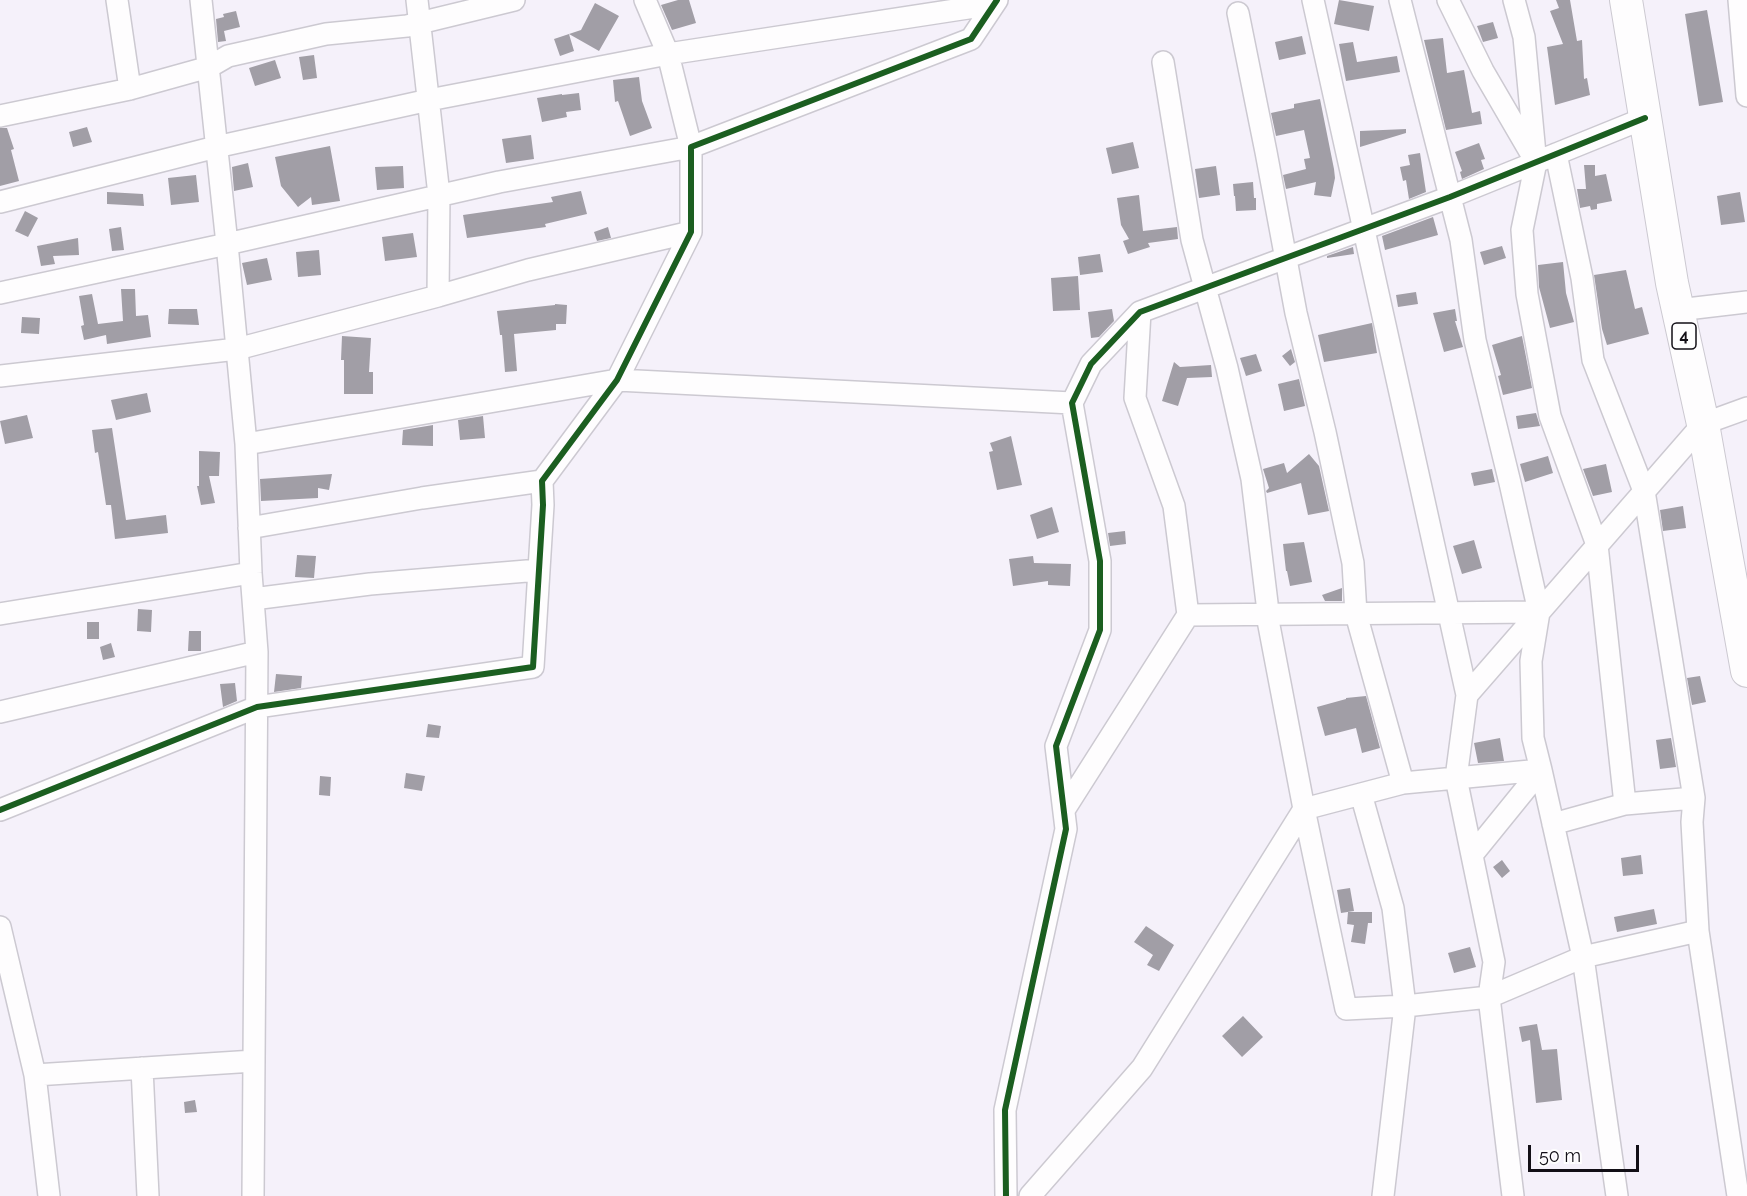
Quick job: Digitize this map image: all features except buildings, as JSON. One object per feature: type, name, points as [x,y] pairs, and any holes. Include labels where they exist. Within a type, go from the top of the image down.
[{"type":"highway","name":"4","points":[[1626,0],[1672,283],[1703,424],[1747,671]]},
{"type":"street","points":[[117,0],[130,89]]},
{"type":"street","points":[[201,0],[246,444],[251,573],[257,652],[253,1196]]},
{"type":"street","points":[[417,0],[439,195],[438,297]]},
{"type":"street","points":[[0,116],[130,89],[208,67],[228,57],[326,34],[407,26],[514,0]]},
{"type":"street","points":[[0,810],[257,707],[533,667],[543,506],[542,481],[617,381],[691,232],[691,147],[668,54],[645,0]]},
{"type":"street","points":[[1313,0],[1467,695],[1456,778],[1494,962],[1489,997],[1513,1196]]},
{"type":"street","points":[[1400,0],[1461,240],[1475,340],[1539,612],[1531,661],[1533,738],[1583,957],[1617,1196]]},
{"type":"street","points":[[1448,0],[1483,71],[1536,162]]},
{"type":"street","points":[[1514,0],[1524,37],[1536,162],[1522,230],[1527,294],[1550,416],[1597,545],[1625,804]]},
{"type":"street","points":[[1739,0],[1747,96]]},
{"type":"street","points":[[0,202],[216,147],[429,100],[668,54],[995,2]]},
{"type":"street","points":[[0,292],[227,244],[499,182],[691,147],[971,39],[995,2]]},
{"type":"street","points":[[1238,13],[1296,312],[1353,563],[1356,614],[1403,783]]},
{"type":"street","points":[[1163,62],[1192,240],[1227,368],[1252,479],[1268,615],[1304,809],[1346,1009],[1405,1006],[1489,997],[1583,957],[1698,931]]},
{"type":"street","points":[[1006,1196],[1005,1110],[1066,829],[1056,746],[1100,630],[1100,561],[1072,403],[1091,364],[1140,312],[1450,197],[1645,118]]},
{"type":"street","points":[[1556,154],[1582,278],[1593,360],[1644,491],[1694,798],[1692,822],[1698,931],[1738,1196]]},
{"type":"street","points":[[0,376],[237,349],[438,297],[528,270],[691,232]]},
{"type":"street","points":[[1678,309],[1747,302]]},
{"type":"street","points":[[1064,810],[1188,615],[1174,506],[1135,398],[1140,312]]},
{"type":"street","points":[[246,444],[617,381],[1072,403]]},
{"type":"street","points":[[1467,695],[1703,424],[1747,408]]},
{"type":"street","points":[[249,528],[422,498],[542,481]]},
{"type":"street","points":[[253,599],[370,584],[539,570]]},
{"type":"street","points":[[0,614],[251,573]]},
{"type":"street","points":[[1188,615],[1539,612]]},
{"type":"street","points":[[0,712],[257,652]]},
{"type":"street","points":[[1030,1196],[1142,1068],[1304,809],[1403,783],[1541,770]]},
{"type":"street","points":[[1472,855],[1541,770]]},
{"type":"street","points":[[1361,794],[1393,908],[1405,1006],[1383,1196]]},
{"type":"street","points":[[1553,824],[1625,804],[1694,798]]},
{"type":"street","points":[[0,927],[35,1075],[49,1196]]},
{"type":"street","points":[[35,1075],[254,1061]]},
{"type":"street","points":[[142,1068],[148,1196]]},
{"type":"cycle path","points":[[0,810],[257,707],[533,667],[543,505],[542,481],[617,380],[691,232],[691,147],[971,39],[997,0]]},
{"type":"cycle path","points":[[1006,1196],[1005,1110],[1066,829],[1056,746],[1100,630],[1100,561],[1072,403],[1091,364],[1140,312],[1450,197],[1645,118]]}]
